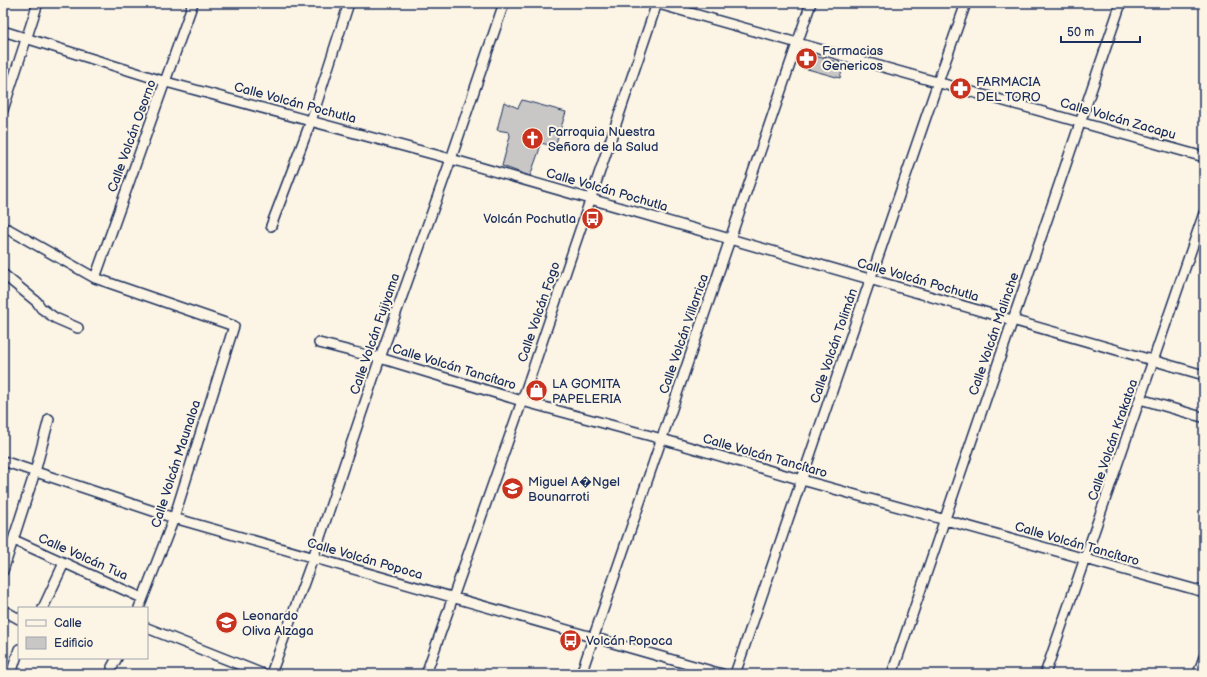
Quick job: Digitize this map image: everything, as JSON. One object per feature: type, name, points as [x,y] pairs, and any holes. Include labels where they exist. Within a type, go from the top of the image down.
[{"type":"street","points":[[3,110],[38,3]]},
{"type":"street","name":"Calle Volcán Osorno","points":[[95,278],[193,3]]},
{"type":"street","points":[[271,226],[311,121],[349,3]]},
{"type":"street","name":"Calle Volcán Fujiyama","points":[[271,674],[314,558],[380,358],[451,159],[504,3]]},
{"type":"street","name":"Calle Volcán Zacapu","points":[[656,3],[1204,157]]},
{"type":"street","name":"Calle Volcán Fogo","points":[[426,674],[522,401],[656,3]]},
{"type":"street","name":"Calle Volcán Villarrica","points":[[581,674],[811,3]]},
{"type":"street","name":"Calle Volcán Tolimán","points":[[735,674],[966,3]]},
{"type":"street","name":"Calle Volcán Malinche","points":[[892,674],[1121,3]]},
{"type":"street","name":"Calle Volcán Pochutla","points":[[3,30],[166,82],[451,159],[1204,375]]},
{"type":"street","name":"Calle Volcán Krakatoa","points":[[1045,674],[1204,213]]},
{"type":"street","points":[[8,229],[95,278]]},
{"type":"street","points":[[3,274],[37,302],[41,308],[55,318],[78,328]]},
{"type":"street","name":"Calle Volcán Maunaloa","points":[[95,278],[234,326],[174,518],[139,607]]},
{"type":"street","name":"Calle Volcán Tancítaro","points":[[319,343],[380,358],[522,401],[662,439],[1085,560],[1204,592]]},
{"type":"street","points":[[1140,399],[1202,417]]},
{"type":"street","points":[[3,571],[36,472],[49,418]]},
{"type":"street","name":"Calle Volcán Popoca","points":[[3,461],[174,518],[722,674]]},
{"type":"street","name":"Calle Volcán Tua","points":[[14,540],[142,598]]},
{"type":"street","points":[[43,607],[64,563]]},
{"type":"street","points":[[3,610],[18,618]]},
{"type":"street","points":[[148,628],[263,674]]},
{"type":"street","points":[[11,674],[18,652]]},
{"type":"street","points":[[1198,674],[1204,657]]},
{"type":"street","points":[[112,667],[116,659]]},
{"type":"building","points":[[804,53],[844,64],[840,78],[800,67]]},
{"type":"building","name":"Parroquia Nuestra Señora de la Salud","points":[[522,100],[566,112],[555,146],[540,143],[539,151],[530,176],[502,166],[510,136],[509,132],[497,130],[504,102],[518,108]]},
{"type":"place","name":"Farmacias Genericos","points":[[807,58]]},
{"type":"place","name":"FARMACIA DEL TORO","points":[[960,89]]},
{"type":"place","name":"Parroquia Nuestra Señora de la Salud","points":[[533,139]]},
{"type":"place","name":"Volcán Pochutla","points":[[592,219]]},
{"type":"place","name":"LA GOMITA PAPELERIA","points":[[537,391]]},
{"type":"place","name":"Miguel A�Ngel Bounarroti","points":[[512,489]]},
{"type":"place","name":"Leonardo Oliva Alzaga","points":[[227,623]]},
{"type":"place","name":"Volcán Popoca","points":[[570,641]]}]
